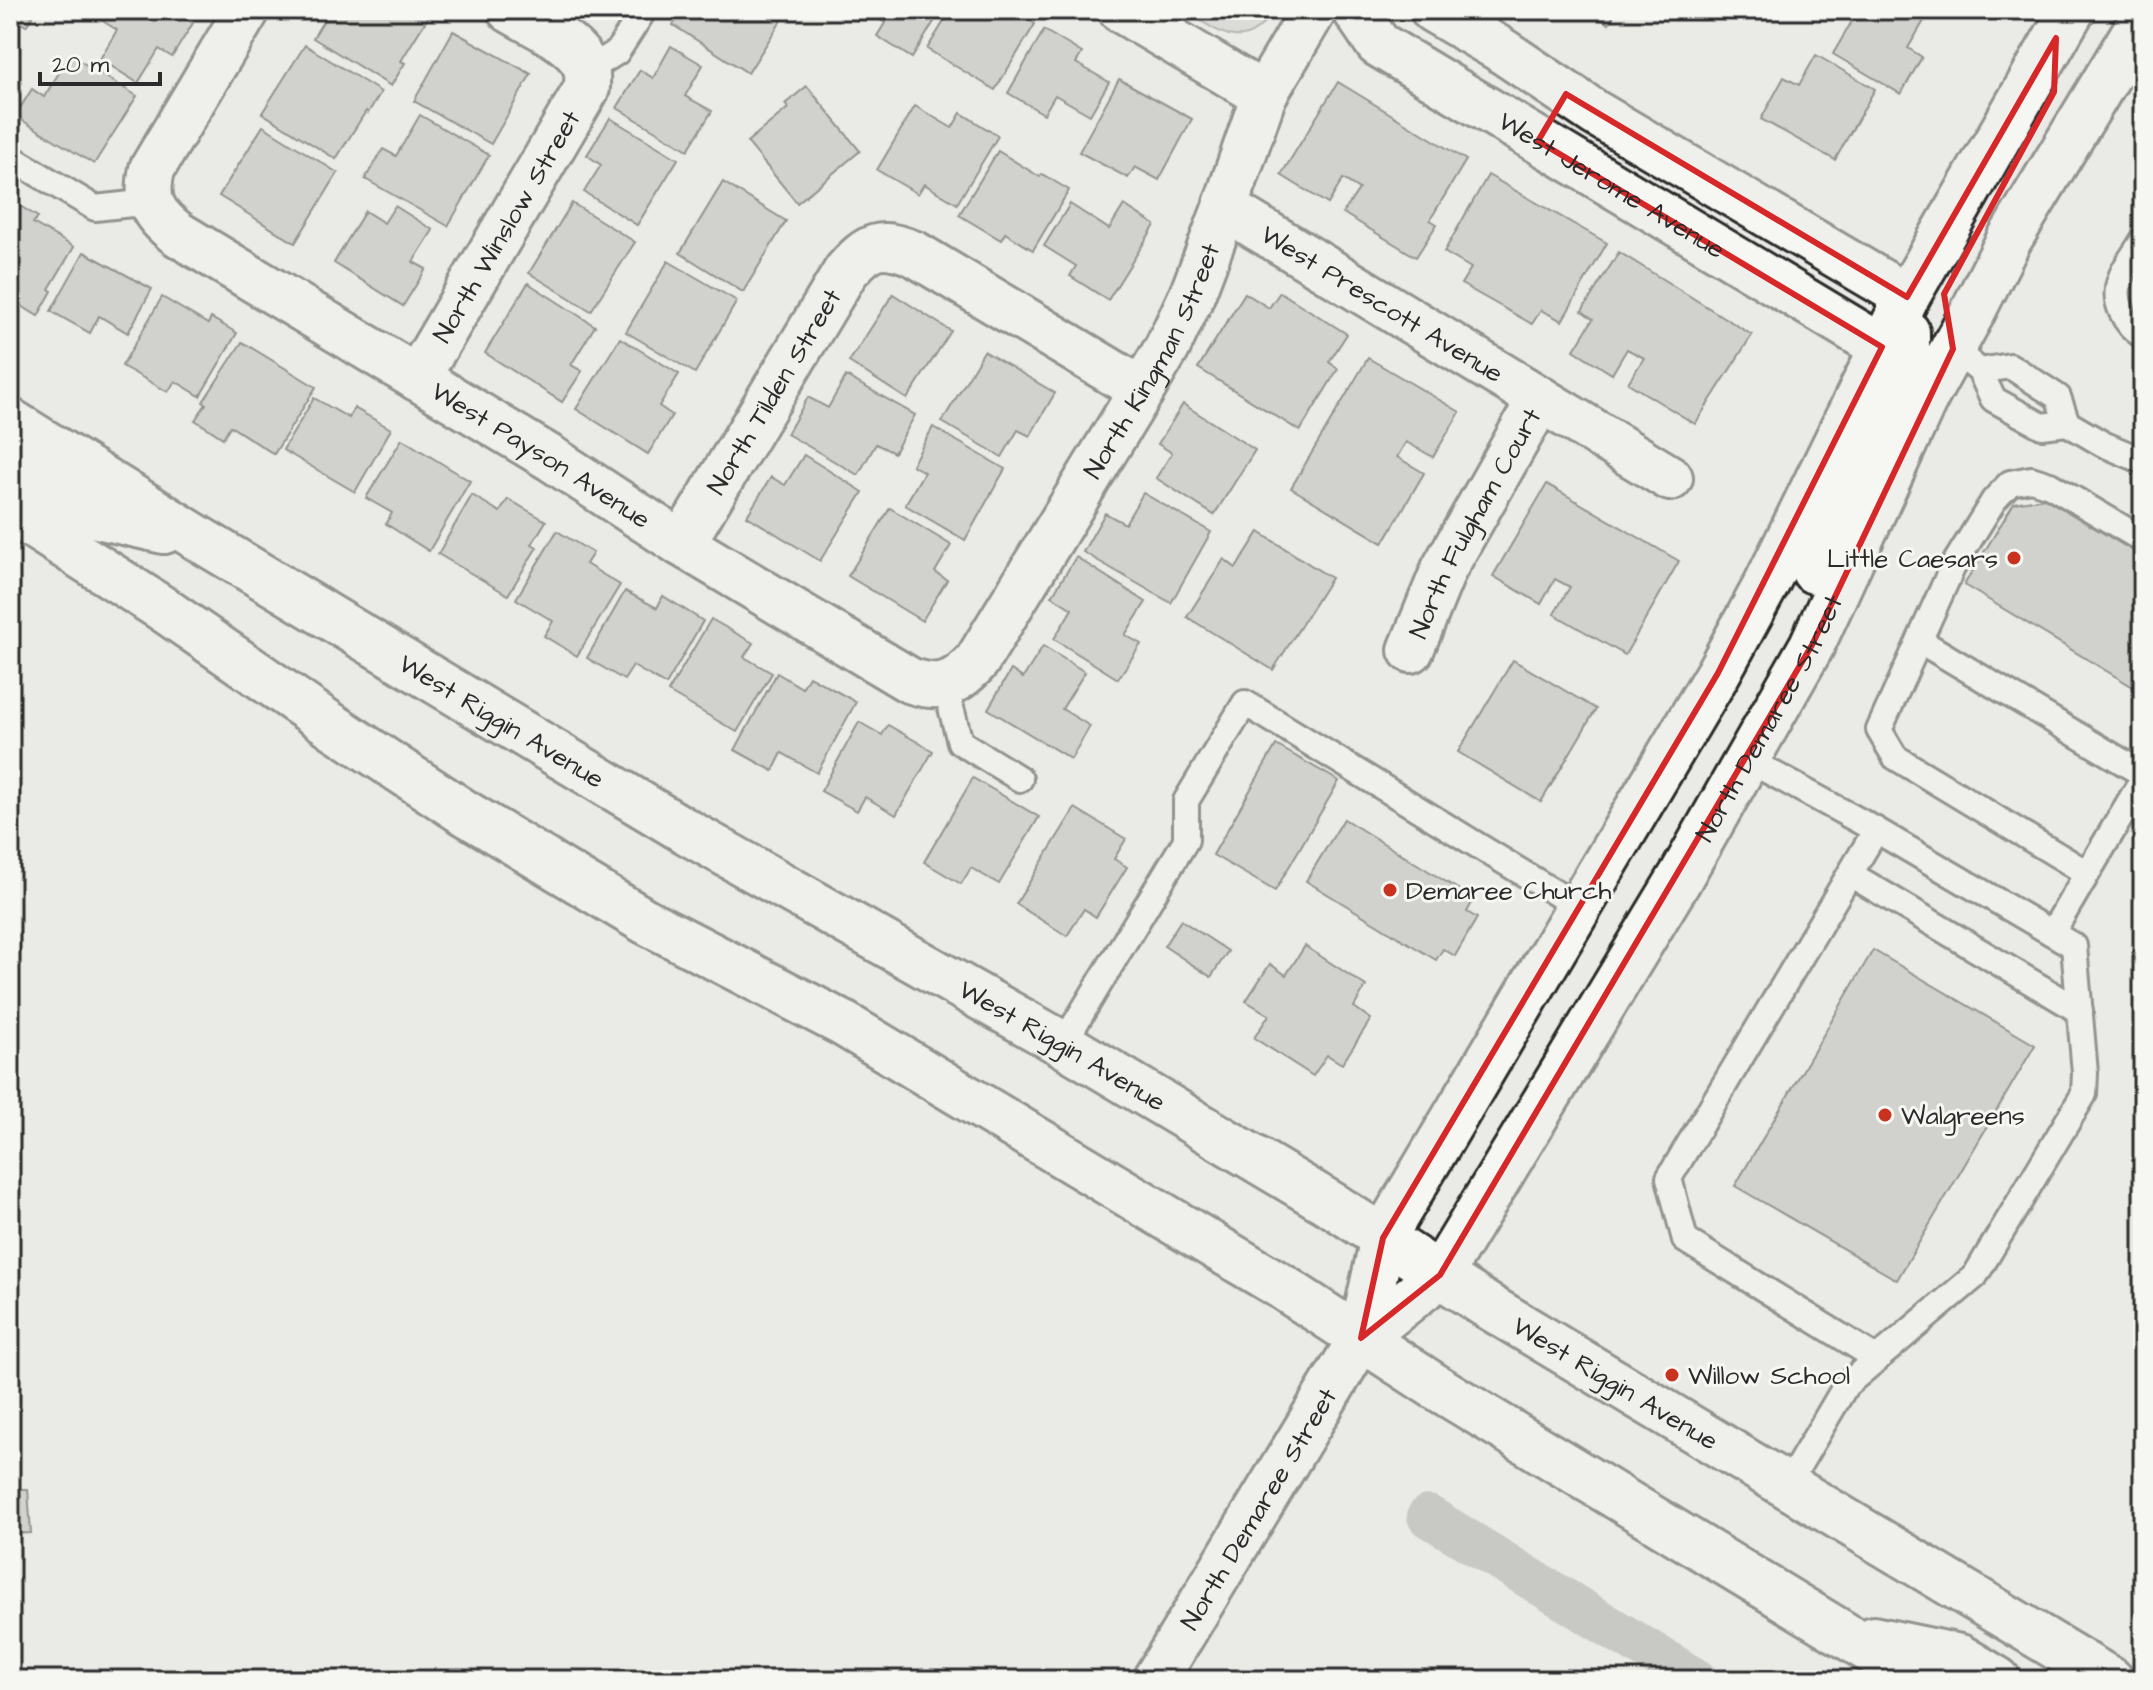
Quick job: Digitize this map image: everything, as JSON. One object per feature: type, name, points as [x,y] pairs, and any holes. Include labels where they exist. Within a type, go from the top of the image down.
[{"type":"main road","points":[[150,202],[148,186],[152,169],[247,10]]},
{"type":"main road","points":[[510,10],[579,54],[587,71]]},
{"type":"main road","points":[[1121,10],[1264,95]]},
{"type":"main road","name":"North Kingman Street","points":[[945,685],[963,675],[977,661],[1167,348],[1192,295],[1264,95],[1314,10]]},
{"type":"main road","name":"West Jerome Avenue","points":[[1355,10],[1378,44],[1882,347]]},
{"type":"main road","name":"West Jerome Avenue","points":[[1433,10],[1498,48],[1595,113],[1907,297]]},
{"type":"main road","name":"North Demaree Street","points":[[1361,1338],[1440,1275],[1664,905],[1812,645],[1925,399],[1966,360],[2009,240],[2143,18]]},
{"type":"main road","points":[[1966,360],[1944,294],[2054,92],[2064,24]]},
{"type":"main road","name":"North Demaree Street","points":[[1155,1680],[1361,1338],[1383,1238],[1684,733],[1739,635],[1907,297],[2064,24]]},
{"type":"main road","name":"North Winslow Street","points":[[417,378],[579,103],[587,88],[587,71]]},
{"type":"main road","points":[[1538,141],[1566,94]]},
{"type":"main road","name":"West Payson Avenue","points":[[150,202],[161,221],[178,234],[552,459],[682,544],[909,680],[926,686],[945,685]]},
{"type":"main road","name":"West Prescott Avenue","points":[[1225,208],[1670,478]]},
{"type":"main road","name":"North Tilden Street","points":[[682,544],[846,271],[875,246],[896,246],[915,254],[1142,390]]},
{"type":"main road","points":[[1812,645],[1814,568],[1907,365],[1907,297]]},
{"type":"main road","name":"North Fulgham Court","points":[[1411,650],[1444,569],[1540,399]]},
{"type":"main road","name":"West Riggin Avenue","points":[[10,421],[201,540],[682,829],[1063,1044],[1334,1206],[1486,1305],[2111,1680]]},
{"type":"main road","points":[[10,462],[89,514],[201,540]]},
{"type":"main road","points":[[10,511],[163,609],[462,811],[645,921],[842,1023],[1275,1282],[1436,1387],[1919,1680]]},
{"type":"main road","points":[[1841,1633],[1960,1657],[1998,1680]]},
{"type":"lane","points":[[587,71],[617,52],[644,10]]},
{"type":"lane","points":[[10,157],[95,208],[150,202]]},
{"type":"lane","points":[[2143,240],[2120,280],[2117,296],[2125,319],[2143,336]]},
{"type":"lane","points":[[1966,360],[1993,399],[2042,426],[2067,423],[2103,444],[2143,461]]},
{"type":"lane","points":[[1966,360],[2010,366],[2058,397],[2067,423]]},
{"type":"lane","points":[[2087,873],[1895,757],[1879,730],[1952,568],[1994,500],[2010,483],[2031,479],[2050,485],[2143,540]]},
{"type":"lane","points":[[1920,641],[2143,777],[2052,933]]},
{"type":"lane","points":[[945,685],[960,742],[1020,779]]},
{"type":"lane","points":[[1063,1044],[1186,840],[1186,801],[1245,703],[1580,908]]},
{"type":"lane","points":[[1748,760],[1876,830],[2074,946],[2085,1073],[2084,1094],[1975,1276],[1846,1385],[1786,1487]]},
{"type":"lane","points":[[1876,830],[1669,1178],[1685,1240],[1876,1358]]},
{"type":"lane","points":[[1850,874],[2080,1011]]},
{"type":"highlighted area","points":[[2056,38],[2054,92],[1944,294],[1953,349],[1812,645],[1440,1275],[1361,1338],[1383,1238],[1718,673],[1882,347],[1538,141],[1566,94],[1907,297]]},
{"type":"shaded area","points":[[1184,10],[1273,10],[1252,33],[1231,36]]},
{"type":"building","points":[[10,10],[37,10],[26,26],[10,16]]},
{"type":"building","points":[[102,10],[172,10],[193,23],[172,57],[159,49],[138,83],[100,59],[117,30],[98,18]]},
{"type":"building","points":[[330,10],[423,10],[430,14],[401,61],[405,63],[391,86],[313,38]]},
{"type":"building","points":[[683,10],[788,10],[748,73],[673,25]]},
{"type":"building","points":[[865,10],[941,10],[912,58],[877,36],[885,23]]},
{"type":"building","points":[[951,10],[1011,10],[1035,24],[995,90],[927,49]]},
{"type":"building","points":[[1586,10],[1617,10],[1609,24]]},
{"type":"building","points":[[1835,10],[1922,10],[1928,14],[1908,48],[1922,57],[1901,94],[1833,54],[1852,21]]},
{"type":"building","points":[[1044,30],[1082,53],[1076,63],[1109,82],[1090,115],[1055,95],[1044,114],[1008,93]]},
{"type":"building","points":[[453,31],[531,74],[491,144],[414,101]]},
{"type":"building","points":[[305,45],[381,92],[336,159],[262,113]]},
{"type":"building","points":[[671,46],[703,65],[685,96],[712,111],[688,150],[617,108],[640,70],[653,78]]},
{"type":"building","points":[[70,55],[137,96],[94,164],[15,116],[32,89],[44,97]]},
{"type":"building","points":[[1816,55],[1875,89],[1835,160],[1761,119],[1784,77],[1799,85]]},
{"type":"building","points":[[1119,79],[1192,119],[1159,180],[1135,167],[1128,178],[1079,152]]},
{"type":"building","points":[[1338,82],[1466,160],[1430,220],[1437,224],[1416,257],[1343,213],[1359,189],[1343,179],[1328,204],[1281,175]]},
{"type":"building","points":[[807,86],[860,151],[797,203],[747,142],[788,108],[785,104]]},
{"type":"building","points":[[915,106],[952,128],[961,113],[998,136],[957,204],[924,184],[918,194],[877,170]]},
{"type":"building","points":[[420,115],[489,155],[448,226],[365,179],[383,149],[396,156]]},
{"type":"building","points":[[610,118],[678,159],[637,225],[584,192],[601,165],[587,155]]},
{"type":"building","points":[[263,126],[338,173],[295,243],[219,196]]},
{"type":"building","points":[[998,151],[1040,177],[1042,174],[1069,190],[1033,250],[1005,233],[1001,240],[959,215]]},
{"type":"building","points":[[1488,175],[1607,243],[1562,321],[1541,310],[1532,324],[1461,284],[1471,268],[1444,252]]},
{"type":"building","points":[[723,182],[786,221],[743,292],[680,253]]},
{"type":"building","points":[[10,200],[38,217],[33,223],[74,247],[49,289],[52,291],[38,316],[10,299]]},
{"type":"building","points":[[572,203],[635,242],[591,311],[529,273]]},
{"type":"building","points":[[1070,204],[1109,229],[1124,205],[1155,225],[1108,300],[1070,276],[1076,266],[1044,246]]},
{"type":"building","points":[[395,206],[433,230],[413,262],[426,269],[403,306],[334,263],[365,211],[384,223]]},
{"type":"building","points":[[84,252],[152,289],[128,333],[99,316],[90,333],[51,311]]},
{"type":"building","points":[[1619,252],[1752,335],[1695,424],[1628,383],[1644,358],[1627,349],[1612,374],[1574,350],[1593,319],[1582,311]]},
{"type":"building","points":[[668,261],[737,301],[695,373],[626,332]]},
{"type":"building","points":[[528,283],[595,326],[571,365],[582,371],[562,402],[485,353]]},
{"type":"building","points":[[1280,292],[1347,334],[1329,362],[1338,369],[1300,431],[1198,368],[1245,293],[1269,308]]},
{"type":"building","points":[[893,294],[951,331],[907,399],[849,362]]},
{"type":"building","points":[[162,297],[208,324],[211,318],[237,333],[200,396],[175,381],[168,392],[122,366]]},
{"type":"building","points":[[620,338],[679,374],[659,406],[672,415],[648,454],[576,409]]},
{"type":"building","points":[[242,342],[316,387],[274,454],[230,426],[223,438],[195,420],[206,404],[203,402]]},
{"type":"building","points":[[984,351],[1055,393],[1030,436],[1018,430],[1002,457],[942,422]]},
{"type":"building","points":[[1368,358],[1460,412],[1433,457],[1406,442],[1397,457],[1424,473],[1383,543],[1291,488]]},
{"type":"building","points":[[846,376],[915,415],[894,453],[876,444],[858,475],[787,434],[808,397],[828,408]]},
{"type":"building","points":[[314,398],[349,418],[354,408],[391,429],[355,492],[283,450]]},
{"type":"building","points":[[1183,404],[1255,450],[1214,515],[1156,478],[1172,453],[1158,444]]},
{"type":"building","points":[[933,427],[1005,469],[965,540],[905,505],[924,472],[912,465]]},
{"type":"building","points":[[402,439],[470,481],[429,551],[386,524],[392,513],[366,498]]},
{"type":"building","points":[[804,455],[863,492],[820,561],[747,516],[771,477],[785,485]]},
{"type":"building","points":[[1547,484],[1679,561],[1625,655],[1554,614],[1570,587],[1555,579],[1541,604],[1493,576]]},
{"type":"building","points":[[1143,493],[1211,532],[1171,603],[1083,552],[1105,513],[1125,524]]},
{"type":"building","points":[[472,495],[500,512],[508,499],[546,521],[532,544],[537,547],[508,595],[438,554]]},
{"type":"building","points":[[2045,498],[2143,557],[2143,693],[1964,585],[2014,503]]},
{"type":"building","points":[[890,508],[951,545],[935,572],[947,580],[922,621],[848,576]]},
{"type":"building","points":[[557,531],[593,553],[586,564],[620,585],[577,656],[544,636],[553,621],[516,599]]},
{"type":"building","points":[[1259,532],[1331,578],[1273,670],[1187,617],[1224,559],[1236,568]]},
{"type":"building","points":[[1076,557],[1146,602],[1125,635],[1141,644],[1118,679],[1054,639],[1072,609],[1052,596]]},
{"type":"building","points":[[625,591],[657,608],[663,596],[703,621],[666,685],[633,666],[624,680],[587,658]]},
{"type":"building","points":[[711,619],[753,643],[744,657],[772,673],[737,732],[668,692]]},
{"type":"building","points":[[1043,646],[1085,672],[1062,709],[1090,726],[1071,759],[988,709],[1011,670],[1023,678]]},
{"type":"building","points":[[1513,660],[1596,709],[1541,802],[1458,752]]},
{"type":"building","points":[[777,673],[802,688],[809,676],[856,702],[817,773],[782,753],[773,771],[735,750]]},
{"type":"building","points":[[859,722],[882,735],[888,725],[933,751],[896,815],[865,797],[857,811],[821,791]]},
{"type":"building","points":[[1276,745],[1339,781],[1275,891],[1213,855]]},
{"type":"building","points":[[973,778],[1039,817],[999,884],[971,868],[961,884],[924,862]]},
{"type":"building","points":[[1075,808],[1126,839],[1114,859],[1127,867],[1096,917],[1084,909],[1067,936],[1016,904]]},
{"type":"building","name":"Demaree Church","points":[[1344,819],[1474,899],[1467,912],[1477,918],[1455,956],[1443,949],[1436,960],[1306,881]]},
{"type":"building","points":[[1181,920],[1228,951],[1211,977],[1164,946]]},
{"type":"building","points":[[10,944],[21,950],[10,968]]},
{"type":"building","points":[[1305,946],[1366,986],[1354,1007],[1371,1019],[1342,1064],[1327,1055],[1313,1076],[1254,1038],[1269,1015],[1246,1001],[1270,964],[1286,975]]},
{"type":"building","name":"Walgreens","points":[[1873,950],[2035,1045],[1897,1280],[1735,1186]]},
{"type":"building","points":[[10,1489],[28,1489],[31,1533],[10,1534]]},
{"type":"waterway","points":[[1428,1516],[1697,1680]]},
{"type":"place","name":"Little Caesars","points":[[2014,558]]},
{"type":"place","name":"Demaree Church","points":[[1390,890]]},
{"type":"place","name":"Walgreens","points":[[1885,1115]]},
{"type":"place","name":"Willow School","points":[[1672,1375]]}]
